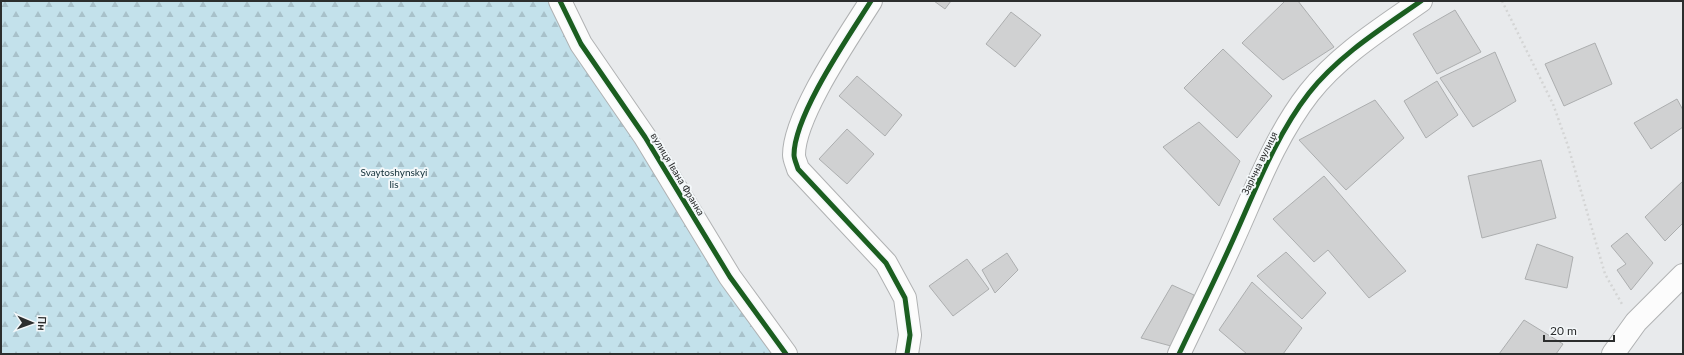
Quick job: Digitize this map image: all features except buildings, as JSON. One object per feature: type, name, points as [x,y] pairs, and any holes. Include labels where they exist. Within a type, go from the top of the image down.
[{"type":"street","name":"вулиця Івана Франка","points":[[560,1],[581,44],[645,137],[730,277],[786,354]]},
{"type":"street","points":[[871,1],[806,111],[795,141],[794,156],[798,169],[886,263],[905,298],[910,335],[907,354]]},
{"type":"street","name":"Зарічна вулиця","points":[[1179,354],[1261,176],[1285,130],[1309,94],[1334,65],[1363,41],[1421,1]]},
{"type":"street","points":[[1613,354],[1636,322],[1683,275]]},
{"type":"path","points":[[1502,1],[1553,104],[1568,146],[1605,274],[1618,299],[1636,322]]},
{"type":"green space","name":"Svaytoshynskyi lis","points":[[1,1],[560,1],[786,354],[1,354]]},
{"type":"cycle path","points":[[560,1],[581,44],[645,137],[730,277],[786,354]]},
{"type":"cycle path","points":[[871,1],[824,76],[813,98],[796,138],[794,157],[798,169],[886,263],[905,298],[910,335],[907,354]]},
{"type":"cycle path","points":[[1179,354],[1222,264],[1268,161],[1298,109],[1321,79],[1347,55],[1376,32],[1421,1]]}]
